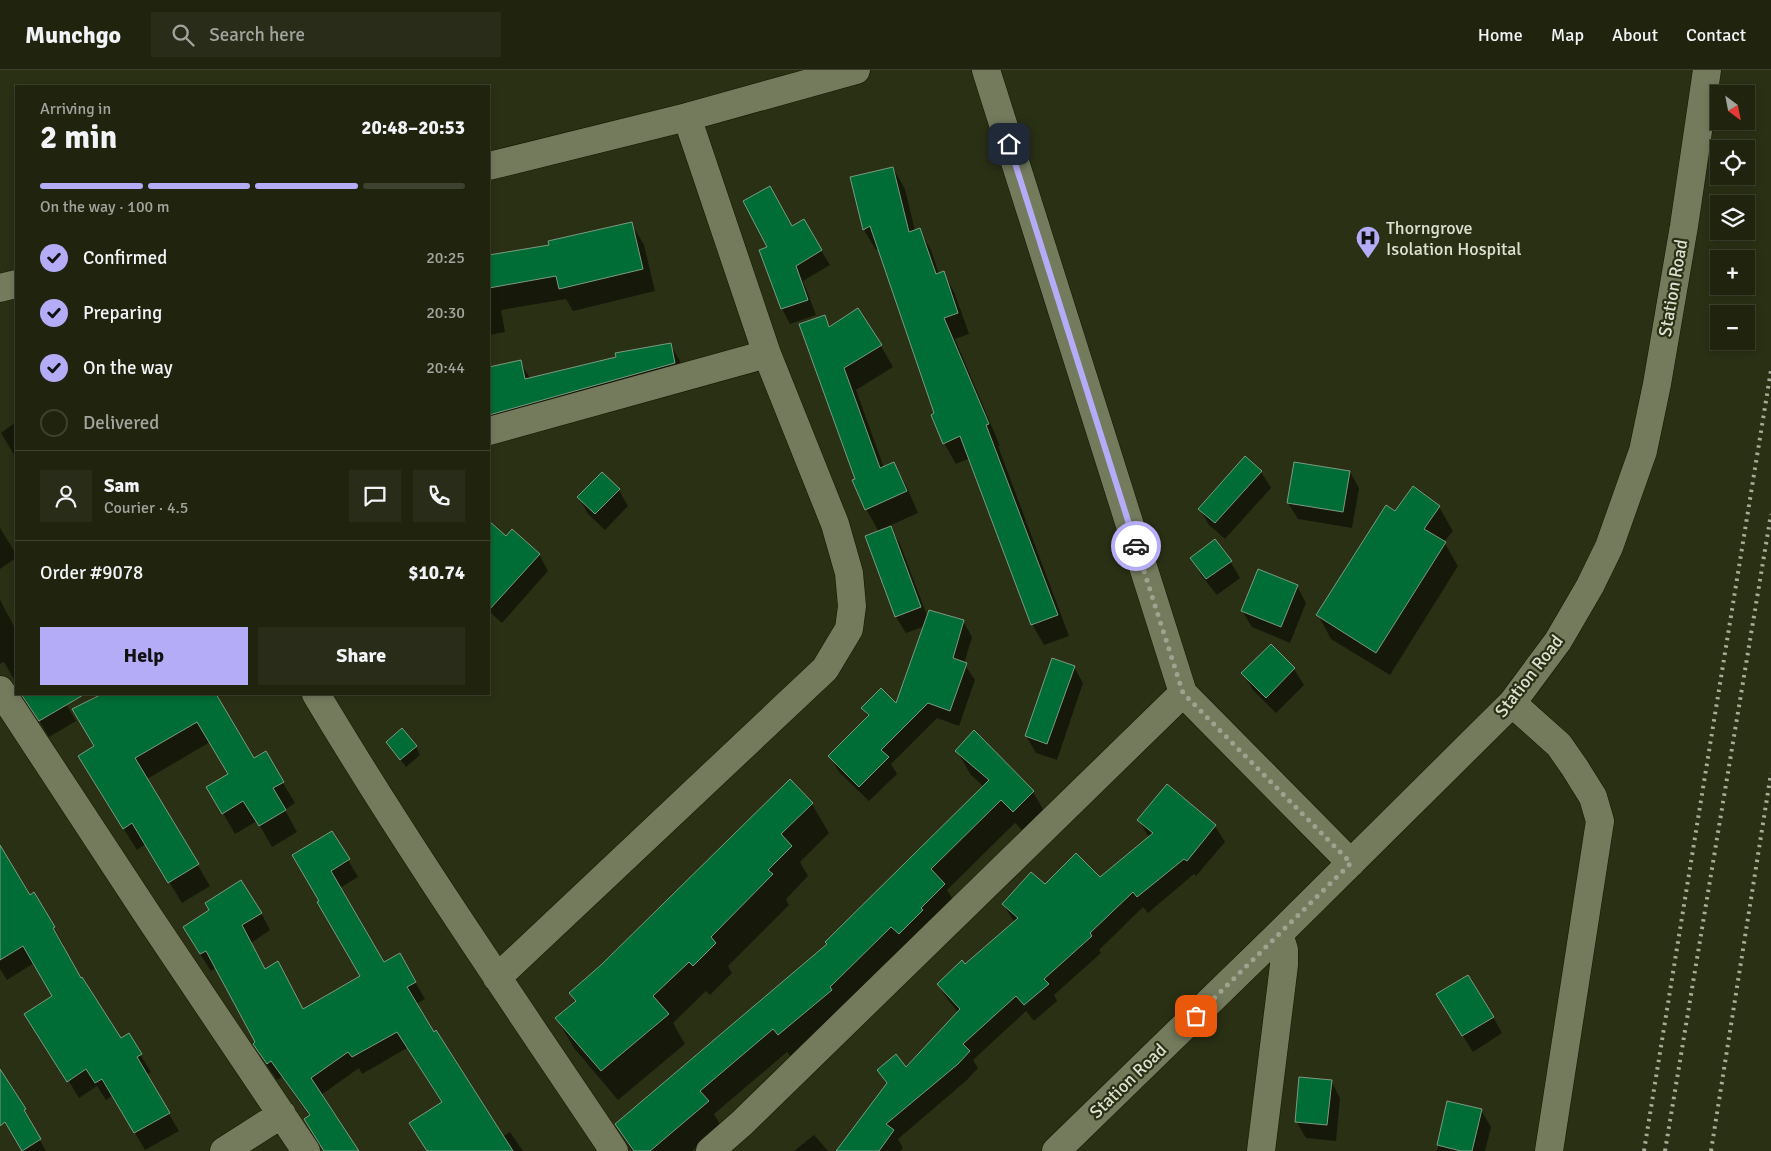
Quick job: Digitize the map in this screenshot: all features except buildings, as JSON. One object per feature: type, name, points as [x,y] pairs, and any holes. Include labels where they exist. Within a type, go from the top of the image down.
[{"type":"street","points":[[490,166],[687,117],[856,70]]},
{"type":"street","points":[[986,70],[1183,693],[1351,863]]},
{"type":"street","name":"Station Road","points":[[1056,1151],[1512,703],[1558,641],[1590,586],[1609,547],[1643,451],[1657,384],[1684,226],[1707,70]]},
{"type":"street","points":[[497,978],[825,668],[850,629],[852,606],[848,573],[835,524],[767,354],[687,117]]},
{"type":"street","points":[[0,288],[15,284]]},
{"type":"street","points":[[490,431],[767,354]]},
{"type":"street","points":[[0,690],[306,1151]]},
{"type":"street","points":[[710,1151],[742,1123],[1183,693]]},
{"type":"street","points":[[317,695],[364,774],[497,978],[614,1151]]},
{"type":"street","points":[[1512,703],[1559,744],[1593,797],[1600,821],[1549,1151]]},
{"type":"street","points":[[1261,1151],[1284,965],[1284,950],[1279,934]]},
{"type":"street","points":[[224,1151],[282,1114]]},
{"type":"railway","points":[[1644,1151],[1771,370]]},
{"type":"railway","points":[[1665,1151],[1771,514]]},
{"type":"railway","points":[[1711,1151],[1771,773]]},
{"type":"way so far","points":[[1136,546],[1183,693],[1351,863],[1196,1016]]},
{"type":"place","name":"Thorngrove Isolation Hospital","points":[[1368,259]]},
{"type":"route","points":[[1009,144],[1136,546]]}]
